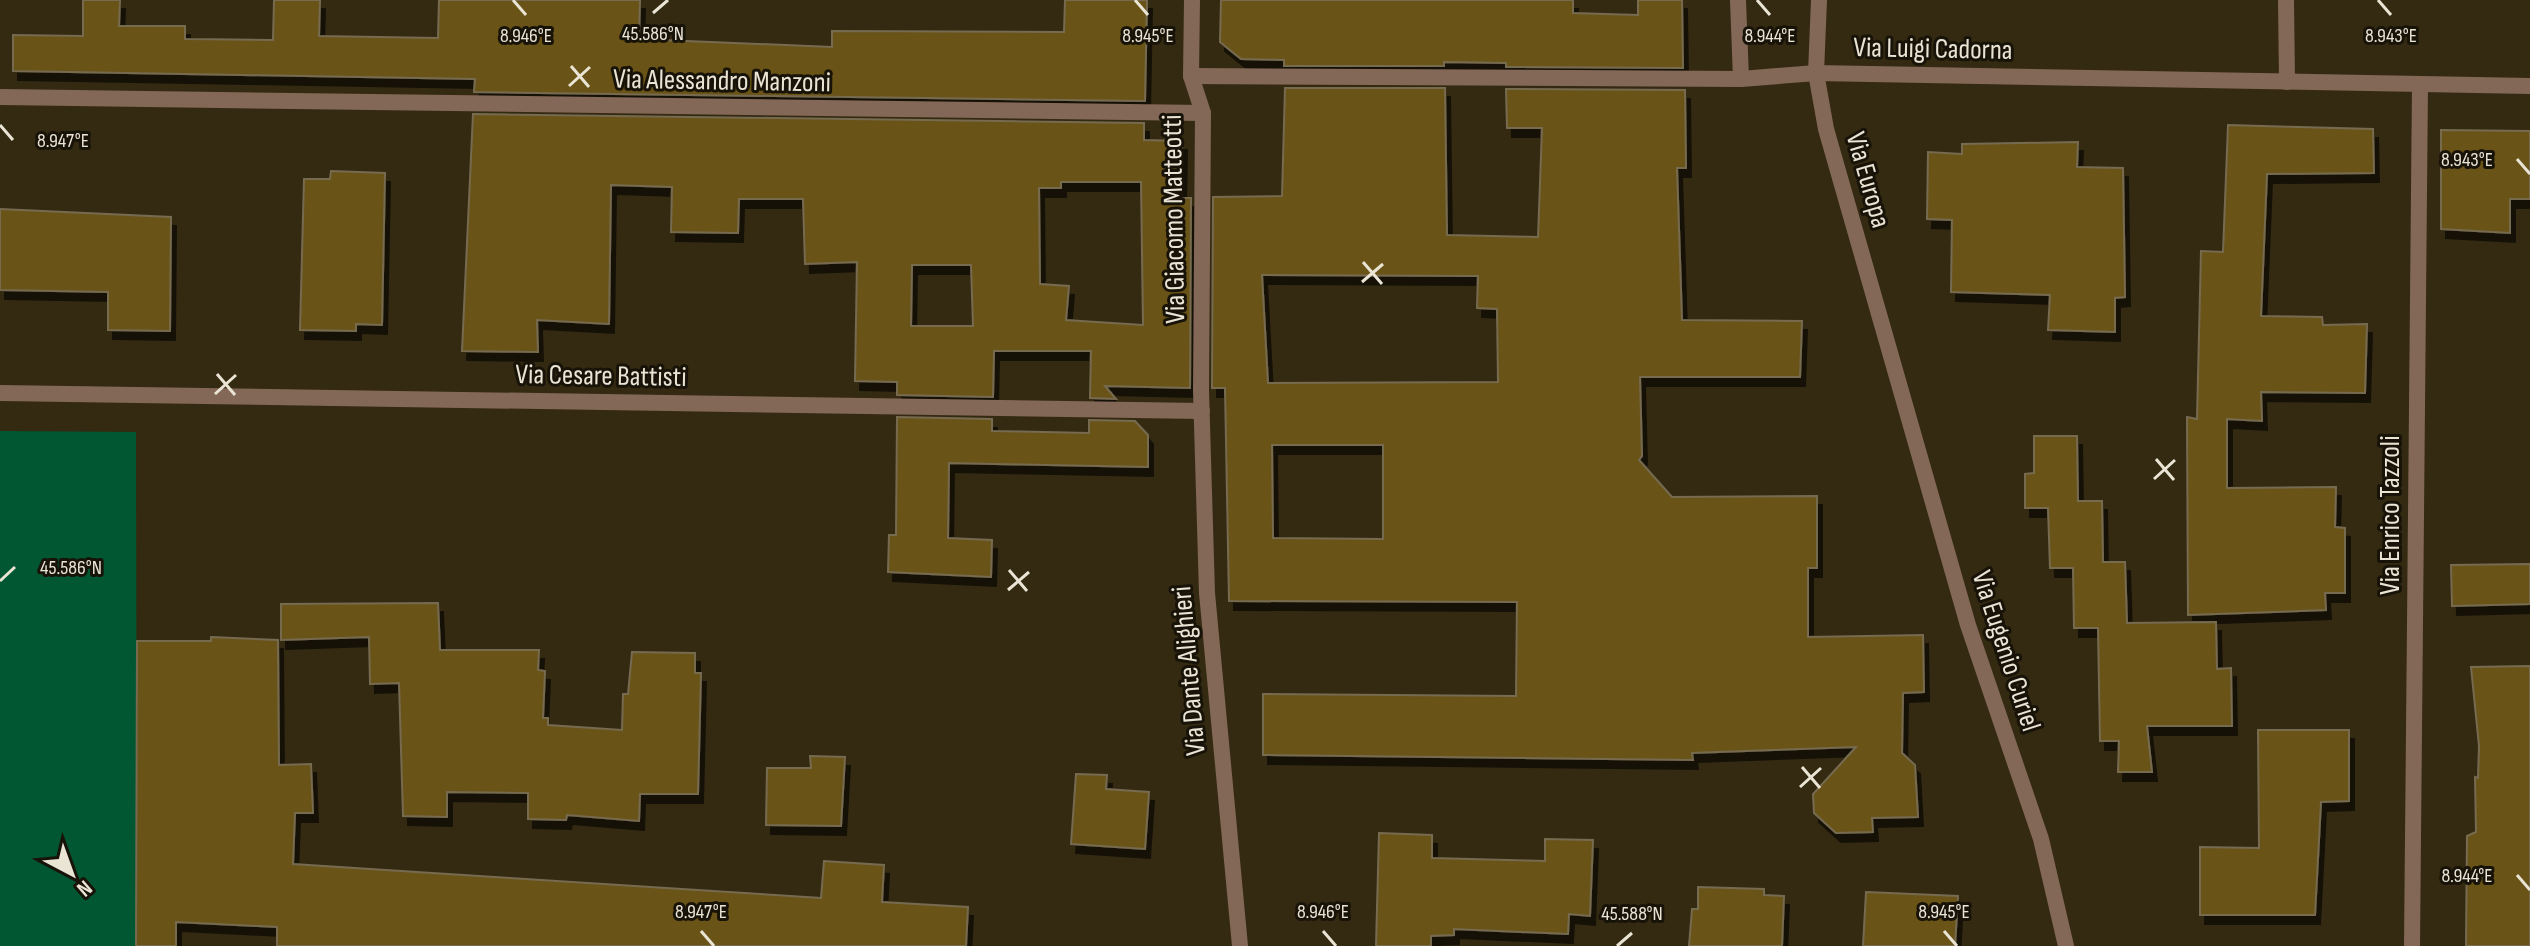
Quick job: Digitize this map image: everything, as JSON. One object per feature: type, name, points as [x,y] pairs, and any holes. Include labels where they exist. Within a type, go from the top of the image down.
[{"type":"street","name":"Via Giacomo Matteotti","points":[[1192,0],[1191,76],[1203,113],[1201,391]]},
{"type":"street","points":[[1738,0],[1741,79]]},
{"type":"street","name":"Via Europa","points":[[1819,0],[1816,73],[1826,129],[1895,371]]},
{"type":"street","points":[[2286,0],[2287,82]]},
{"type":"street","name":"Via Luigi Cadorna","points":[[1191,76],[1741,79],[1816,73],[2530,86]]},
{"type":"street","name":"Via Enrico Tazzoli","points":[[2412,946],[2420,84]]},
{"type":"street","name":"Via Alessandro Manzoni","points":[[0,97],[1203,113]]},
{"type":"street","name":"Via Eugenio Curiel","points":[[1895,371],[1968,625],[2041,839],[2066,946]]},
{"type":"street","name":"Via Dante Alighieri","points":[[1201,391],[1207,593],[1240,946]]},
{"type":"street","name":"Via Cesare Battisti","points":[[0,393],[1202,411]]},
{"type":"green space","points":[[0,431],[136,432],[137,946],[0,946]]},
{"type":"building","points":[[83,0],[120,0],[119,26],[185,26],[185,39],[273,40],[274,0],[320,0],[319,36],[438,38],[439,0],[640,0],[639,39],[832,47],[832,31],[1064,32],[1065,0],[1147,0],[1145,101],[474,92],[475,79],[13,71],[13,35],[83,36]]},
{"type":"building","points":[[1221,0],[1573,0],[1573,13],[1638,15],[1638,0],[1682,0],[1683,68],[1506,67],[1506,63],[1444,62],[1444,66],[1284,66],[1284,60],[1241,59],[1220,42]]},
{"type":"building","points":[[1285,88],[1445,88],[1447,235],[1538,237],[1542,128],[1507,128],[1506,89],[1685,90],[1686,168],[1677,168],[1682,320],[1802,321],[1800,377],[1640,377],[1642,456],[1639,460],[1672,497],[1817,496],[1817,568],[1808,568],[1808,637],[1923,635],[1924,692],[1903,693],[1902,753],[1915,765],[1918,817],[1872,818],[1873,832],[1836,833],[1814,813],[1813,794],[1856,747],[1692,753],[1693,760],[1263,755],[1263,694],[1516,696],[1517,602],[1229,601],[1225,388],[1212,388],[1213,197],[1282,196]],"holes":[[[1262,275],[1478,276],[1477,308],[1497,309],[1498,382],[1268,383]],[[1272,445],[1383,445],[1383,539],[1273,538]]]},
{"type":"building","points":[[473,114],[1144,123],[1144,140],[1182,141],[1181,198],[1191,198],[1190,388],[1105,386],[1116,399],[1090,398],[1091,351],[994,351],[993,397],[897,395],[897,382],[855,381],[857,262],[805,264],[803,199],[739,199],[738,233],[671,232],[672,187],[611,185],[609,324],[537,320],[538,352],[462,351]],"holes":[[[1061,182],[1141,182],[1143,325],[1066,320],[1069,286],[1040,284],[1039,188],[1061,188]],[[912,265],[971,265],[973,326],[911,326]]]},
{"type":"building","points":[[2228,125],[2373,129],[2374,173],[2267,174],[2261,316],[2322,317],[2323,325],[2367,324],[2365,393],[2261,392],[2262,421],[2227,419],[2227,488],[2336,487],[2335,527],[2345,528],[2345,593],[2325,593],[2326,610],[2188,615],[2187,417],[2197,419],[2201,251],[2223,252]]},
{"type":"building","points":[[2441,130],[2530,131],[2530,199],[2510,199],[2510,233],[2441,229]]},
{"type":"building","points":[[2078,142],[2077,167],[2123,168],[2125,297],[2115,298],[2115,332],[2048,330],[2050,295],[1951,292],[1952,220],[1927,219],[1928,152],[1962,154],[1962,144]]},
{"type":"building","points":[[331,171],[385,173],[382,325],[356,324],[356,331],[300,330],[304,179],[330,179]]},
{"type":"building","points":[[0,209],[171,217],[170,331],[108,330],[108,292],[0,290]]},
{"type":"building","points":[[897,417],[992,419],[992,431],[1089,433],[1089,420],[1135,421],[1148,435],[1148,467],[949,463],[948,538],[992,540],[991,577],[888,572],[889,535],[896,535]]},
{"type":"building","points":[[2034,436],[2077,436],[2078,501],[2102,501],[2103,562],[2125,562],[2127,623],[2216,622],[2217,669],[2231,668],[2232,726],[2147,726],[2152,772],[2118,772],[2119,741],[2100,741],[2098,628],[2074,628],[2073,568],[2050,568],[2048,508],[2025,508],[2025,474],[2034,473]]},
{"type":"building","points":[[2530,564],[2530,604],[2452,606],[2451,565]]},
{"type":"building","points":[[438,603],[440,650],[539,650],[538,670],[545,671],[543,718],[548,718],[548,725],[622,730],[623,694],[628,694],[632,652],[695,653],[695,673],[701,673],[698,794],[640,794],[639,821],[567,815],[566,820],[528,819],[528,793],[447,792],[447,817],[403,816],[399,683],[370,684],[369,637],[281,640],[281,604]]},
{"type":"building","points":[[211,637],[278,640],[279,765],[311,764],[313,813],[295,813],[293,864],[821,898],[824,861],[884,865],[882,902],[968,907],[966,946],[277,946],[277,927],[176,922],[176,946],[136,946],[137,641],[211,641]]},
{"type":"building","points":[[2530,666],[2530,946],[2466,946],[2467,836],[2476,832],[2475,777],[2478,778],[2479,746],[2471,667]]},
{"type":"building","points":[[2258,730],[2349,730],[2349,801],[2321,802],[2315,915],[2200,915],[2200,847],[2259,848]]},
{"type":"building","points":[[810,756],[845,757],[841,826],[766,825],[767,768],[811,768]]},
{"type":"building","points":[[1076,774],[1107,775],[1106,789],[1149,792],[1145,849],[1071,844]]},
{"type":"building","points":[[1379,833],[1432,835],[1432,858],[1545,861],[1545,839],[1593,840],[1590,916],[1569,914],[1568,934],[1454,929],[1454,935],[1431,936],[1431,946],[1376,946]]},
{"type":"building","points":[[1698,887],[1764,889],[1764,895],[1784,896],[1782,946],[1689,946],[1692,909],[1698,909]]},
{"type":"building","points":[[1866,892],[1958,896],[1955,946],[1863,946]]}]
